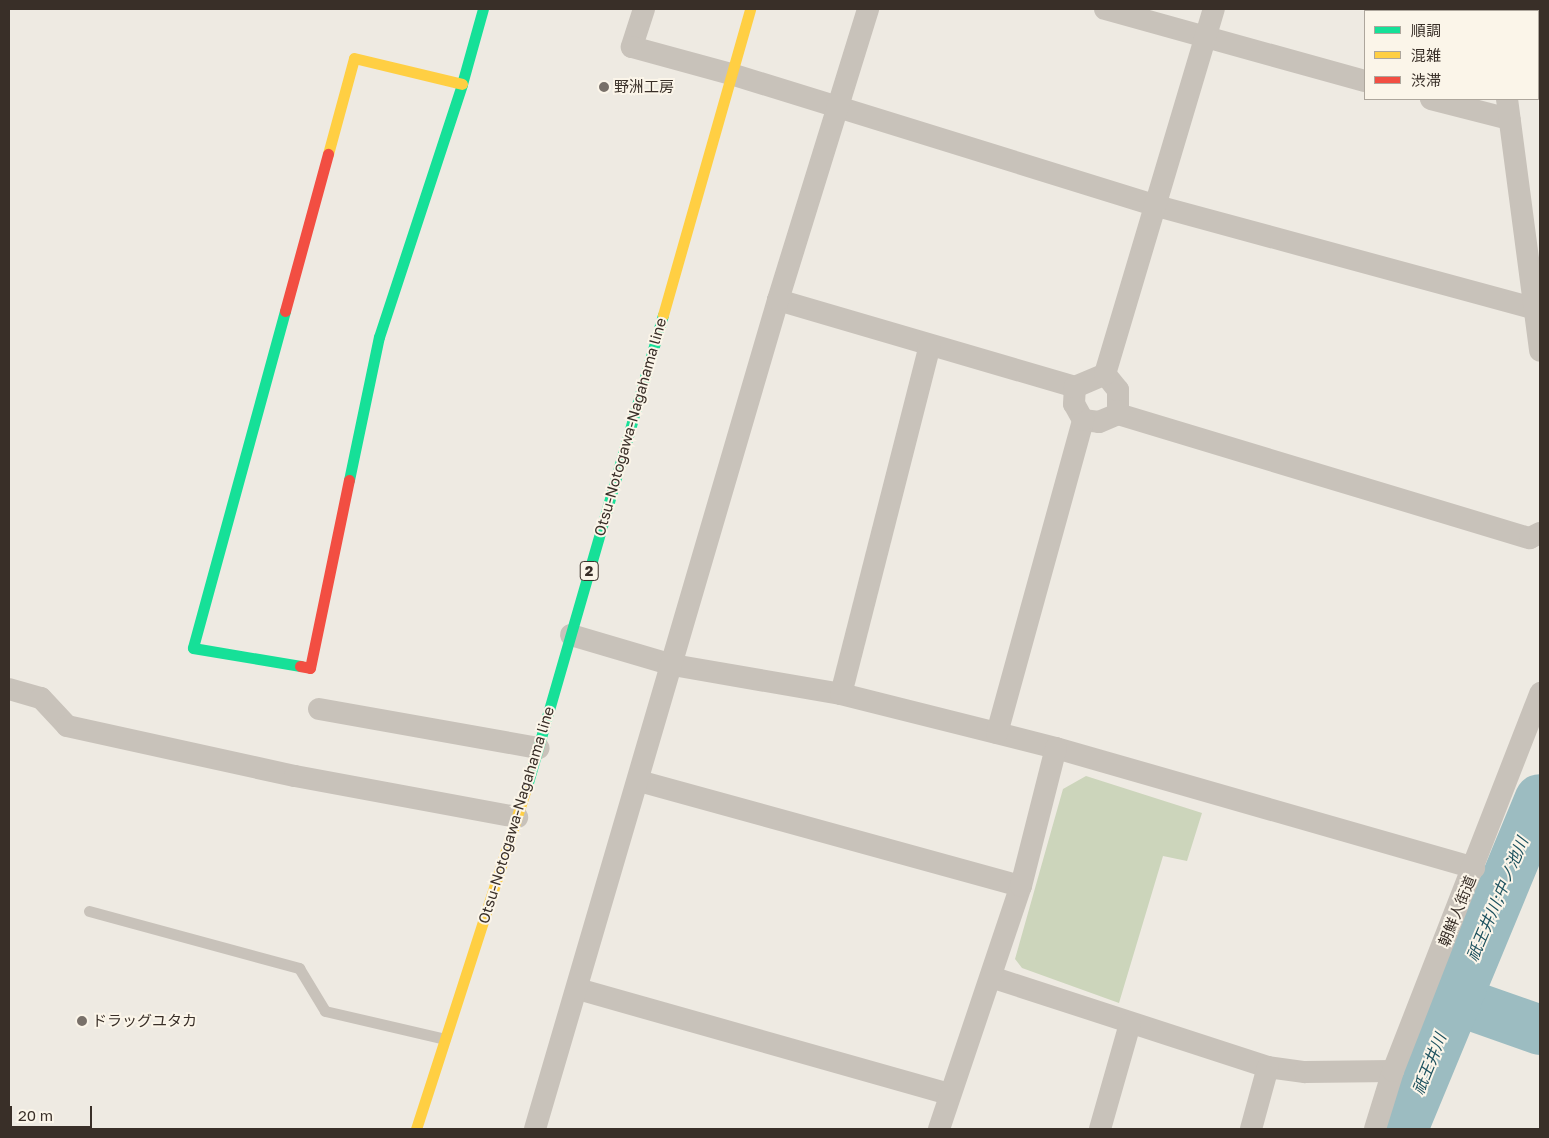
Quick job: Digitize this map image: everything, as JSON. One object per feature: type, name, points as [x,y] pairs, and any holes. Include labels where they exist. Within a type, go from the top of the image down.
[{"type":"street","points":[[462,84],[354,58],[193,648],[310,668],[379,337],[462,84],[483,9]]},
{"type":"street","points":[[644,9],[632,47],[731,74],[838,109],[1157,206],[1533,308]]},
{"type":"street","name":"Otsu-Notogawa-Nagahama line","points":[[416,1129],[539,748],[750,9]]},
{"type":"street","points":[[535,1129],[639,782],[778,300],[868,9]]},
{"type":"street","points":[[1105,9],[1206,40],[1364,81]]},
{"type":"street","points":[[778,300],[1076,388],[1105,374],[1157,206],[1214,9]]},
{"type":"street","points":[[1439,100],[1508,109],[1540,351]]},
{"type":"street","points":[[841,694],[930,346]]},
{"type":"street","points":[[1105,374],[1118,390],[1118,414]]},
{"type":"street","points":[[996,732],[1083,420],[1074,404],[1076,388]]},
{"type":"street","points":[[1083,420],[1099,422],[1118,414],[1530,538],[1540,533]]},
{"type":"street","points":[[571,635],[673,664],[841,694],[996,732],[1474,868]]},
{"type":"street","points":[[9,689],[41,698],[67,726],[295,776],[517,817]]},
{"type":"street","name":"朝鮮人街道","points":[[1375,1129],[1393,1071],[1474,868],[1540,693]]},
{"type":"street","points":[[319,709],[539,748]]},
{"type":"street","points":[[939,1129],[949,1094],[1021,886],[1056,748]]},
{"type":"street","points":[[639,782],[1021,886]]},
{"type":"street","points":[[991,977],[1130,1024],[1268,1066],[1305,1072],[1393,1071]]},
{"type":"street","points":[[578,989],[949,1094]]},
{"type":"street","points":[[1100,1129],[1130,1024]]},
{"type":"street","points":[[1251,1129],[1268,1066]]},
{"type":"lane","points":[[89,911],[299,968],[325,1011],[446,1039]]},
{"type":"green space","points":[[1086,776],[1202,813],[1187,861],[1163,856],[1119,1003],[1022,968],[1015,959],[1063,789]]},
{"type":"waterway","name":"祇王井川;中ノ池川","points":[[1403,1129],[1540,799]]},
{"type":"waterway","points":[[1455,1000],[1540,1030]]},
{"type":"traffic: fast","points":[[349,480],[379,337],[462,84],[483,9]]},
{"type":"traffic: fast","points":[[285,311],[193,648],[300,666]]},
{"type":"traffic: fast","points":[[527,786],[663,315]]},
{"type":"traffic: slow","points":[[663,315],[750,9]]},
{"type":"traffic: slow","points":[[328,154],[354,58],[462,84]]},
{"type":"traffic: slow","points":[[416,1129],[527,786]]},
{"type":"traffic: jam","points":[[285,311],[328,154]]},
{"type":"traffic: jam","points":[[300,666],[310,668],[349,480]]},
{"type":"place","name":"野洲工房","points":[[604,87]]},
{"type":"place","name":"ドラッグユタカ","points":[[82,1021]]},
{"type":"water label","name":"祇王井川","points":[[1429,1064]]}]
